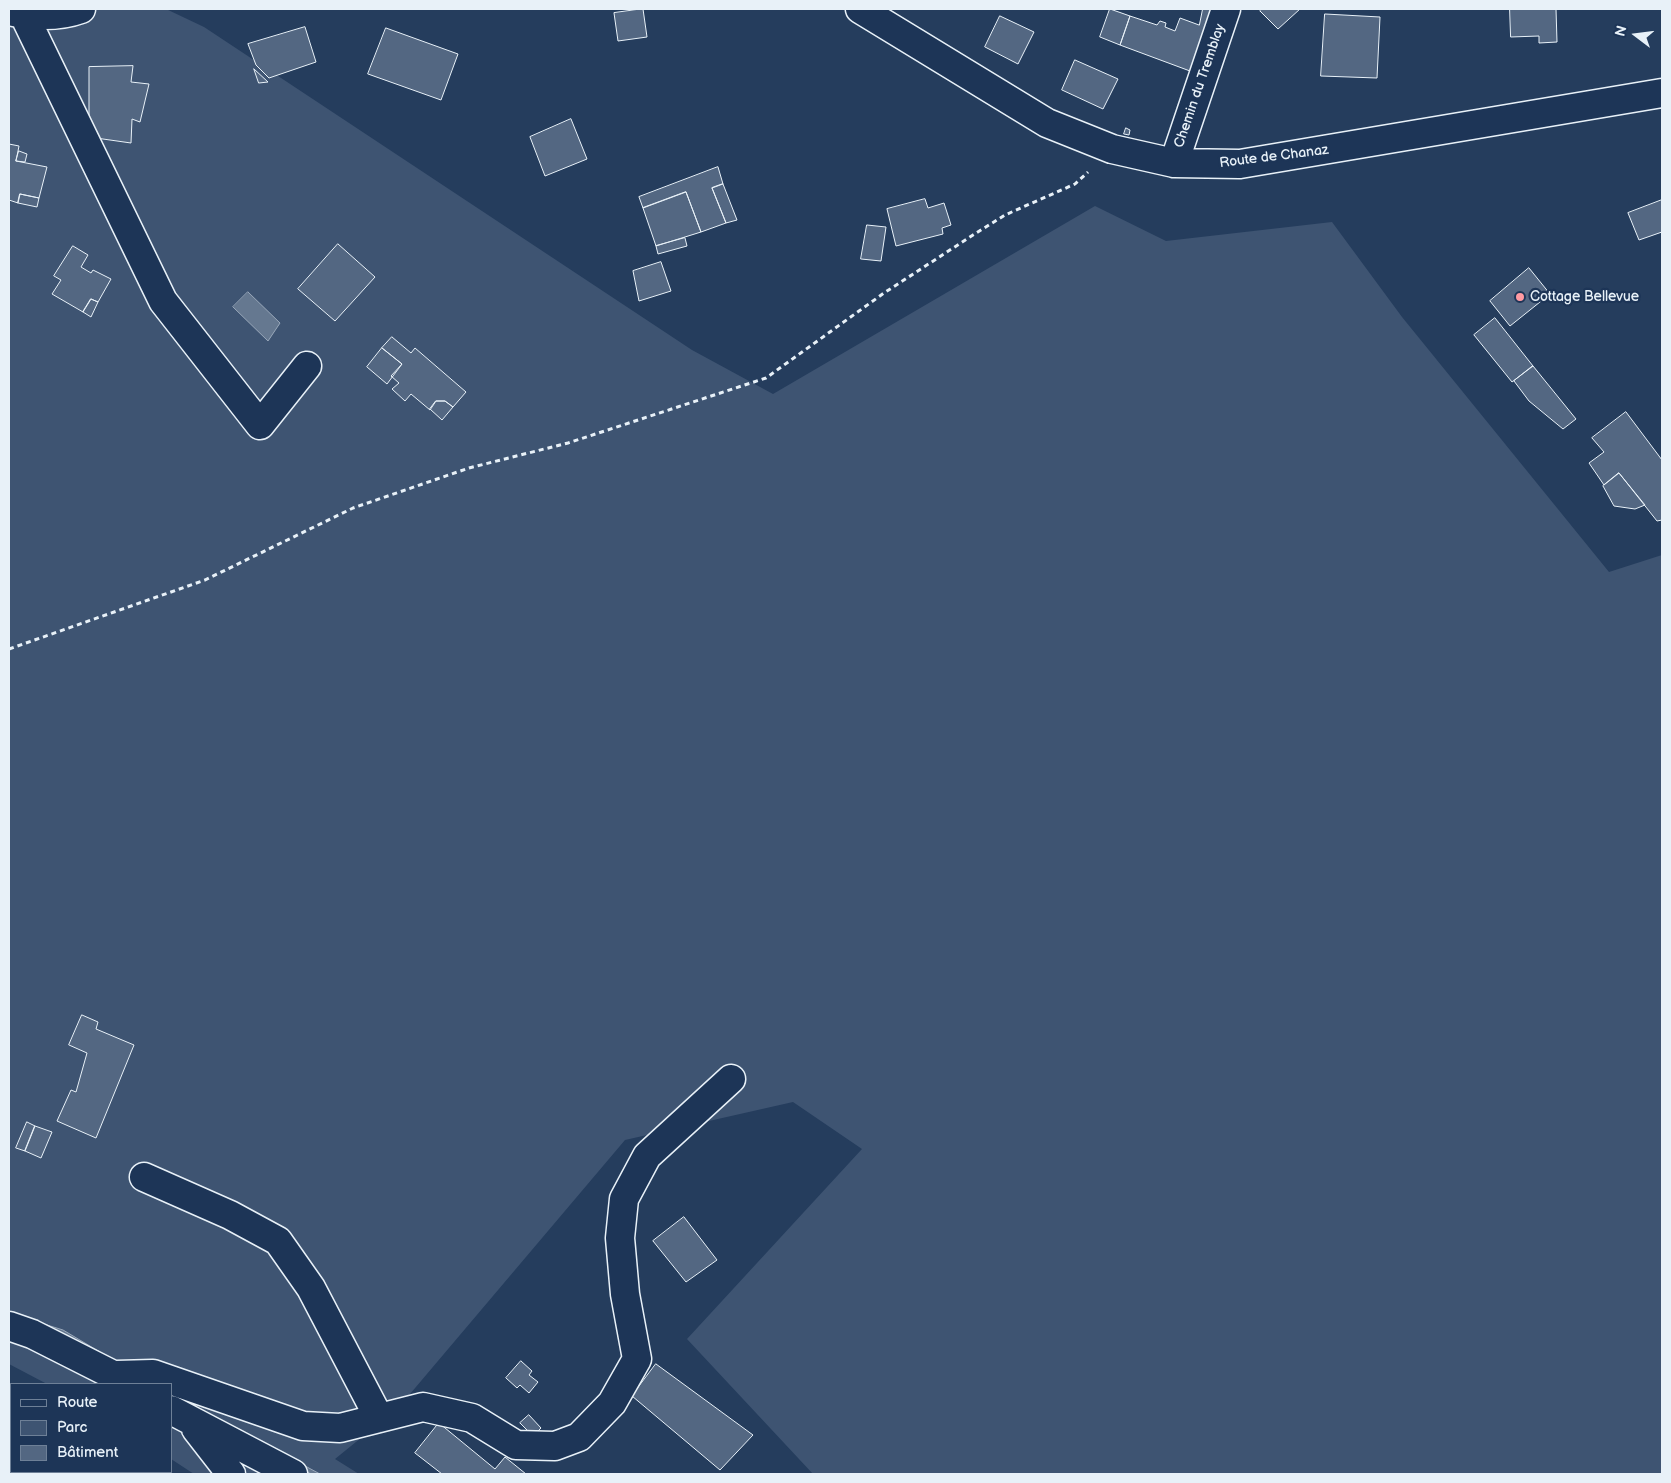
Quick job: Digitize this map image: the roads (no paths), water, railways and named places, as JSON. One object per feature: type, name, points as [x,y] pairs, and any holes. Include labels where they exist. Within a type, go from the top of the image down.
[{"type":"street","points":[[81,9],[68,14],[17,13],[163,301],[260,425],[307,366]]},
{"type":"street","name":"Route de Chanaz","points":[[860,9],[1047,123],[1112,149],[1174,163],[1240,164],[1662,93]]},
{"type":"street","name":"Chemin du Tremblay","points":[[1174,163],[1226,9]]},
{"type":"street","points":[[9,1326],[32,1334],[124,1380],[152,1374],[303,1426],[340,1428],[423,1407],[472,1418],[516,1445],[555,1446],[578,1438],[612,1403],[637,1359],[625,1294],[620,1238],[624,1199],[648,1156],[731,1079]]},
{"type":"street","points":[[144,1177],[230,1215],[278,1241],[311,1288],[379,1418]]},
{"type":"street","points":[[181,1416],[231,1474]]},
{"type":"street","points":[[181,1416],[293,1474]]},
{"type":"place","name":"Cottage Bellevue","points":[[1520,297]]}]
